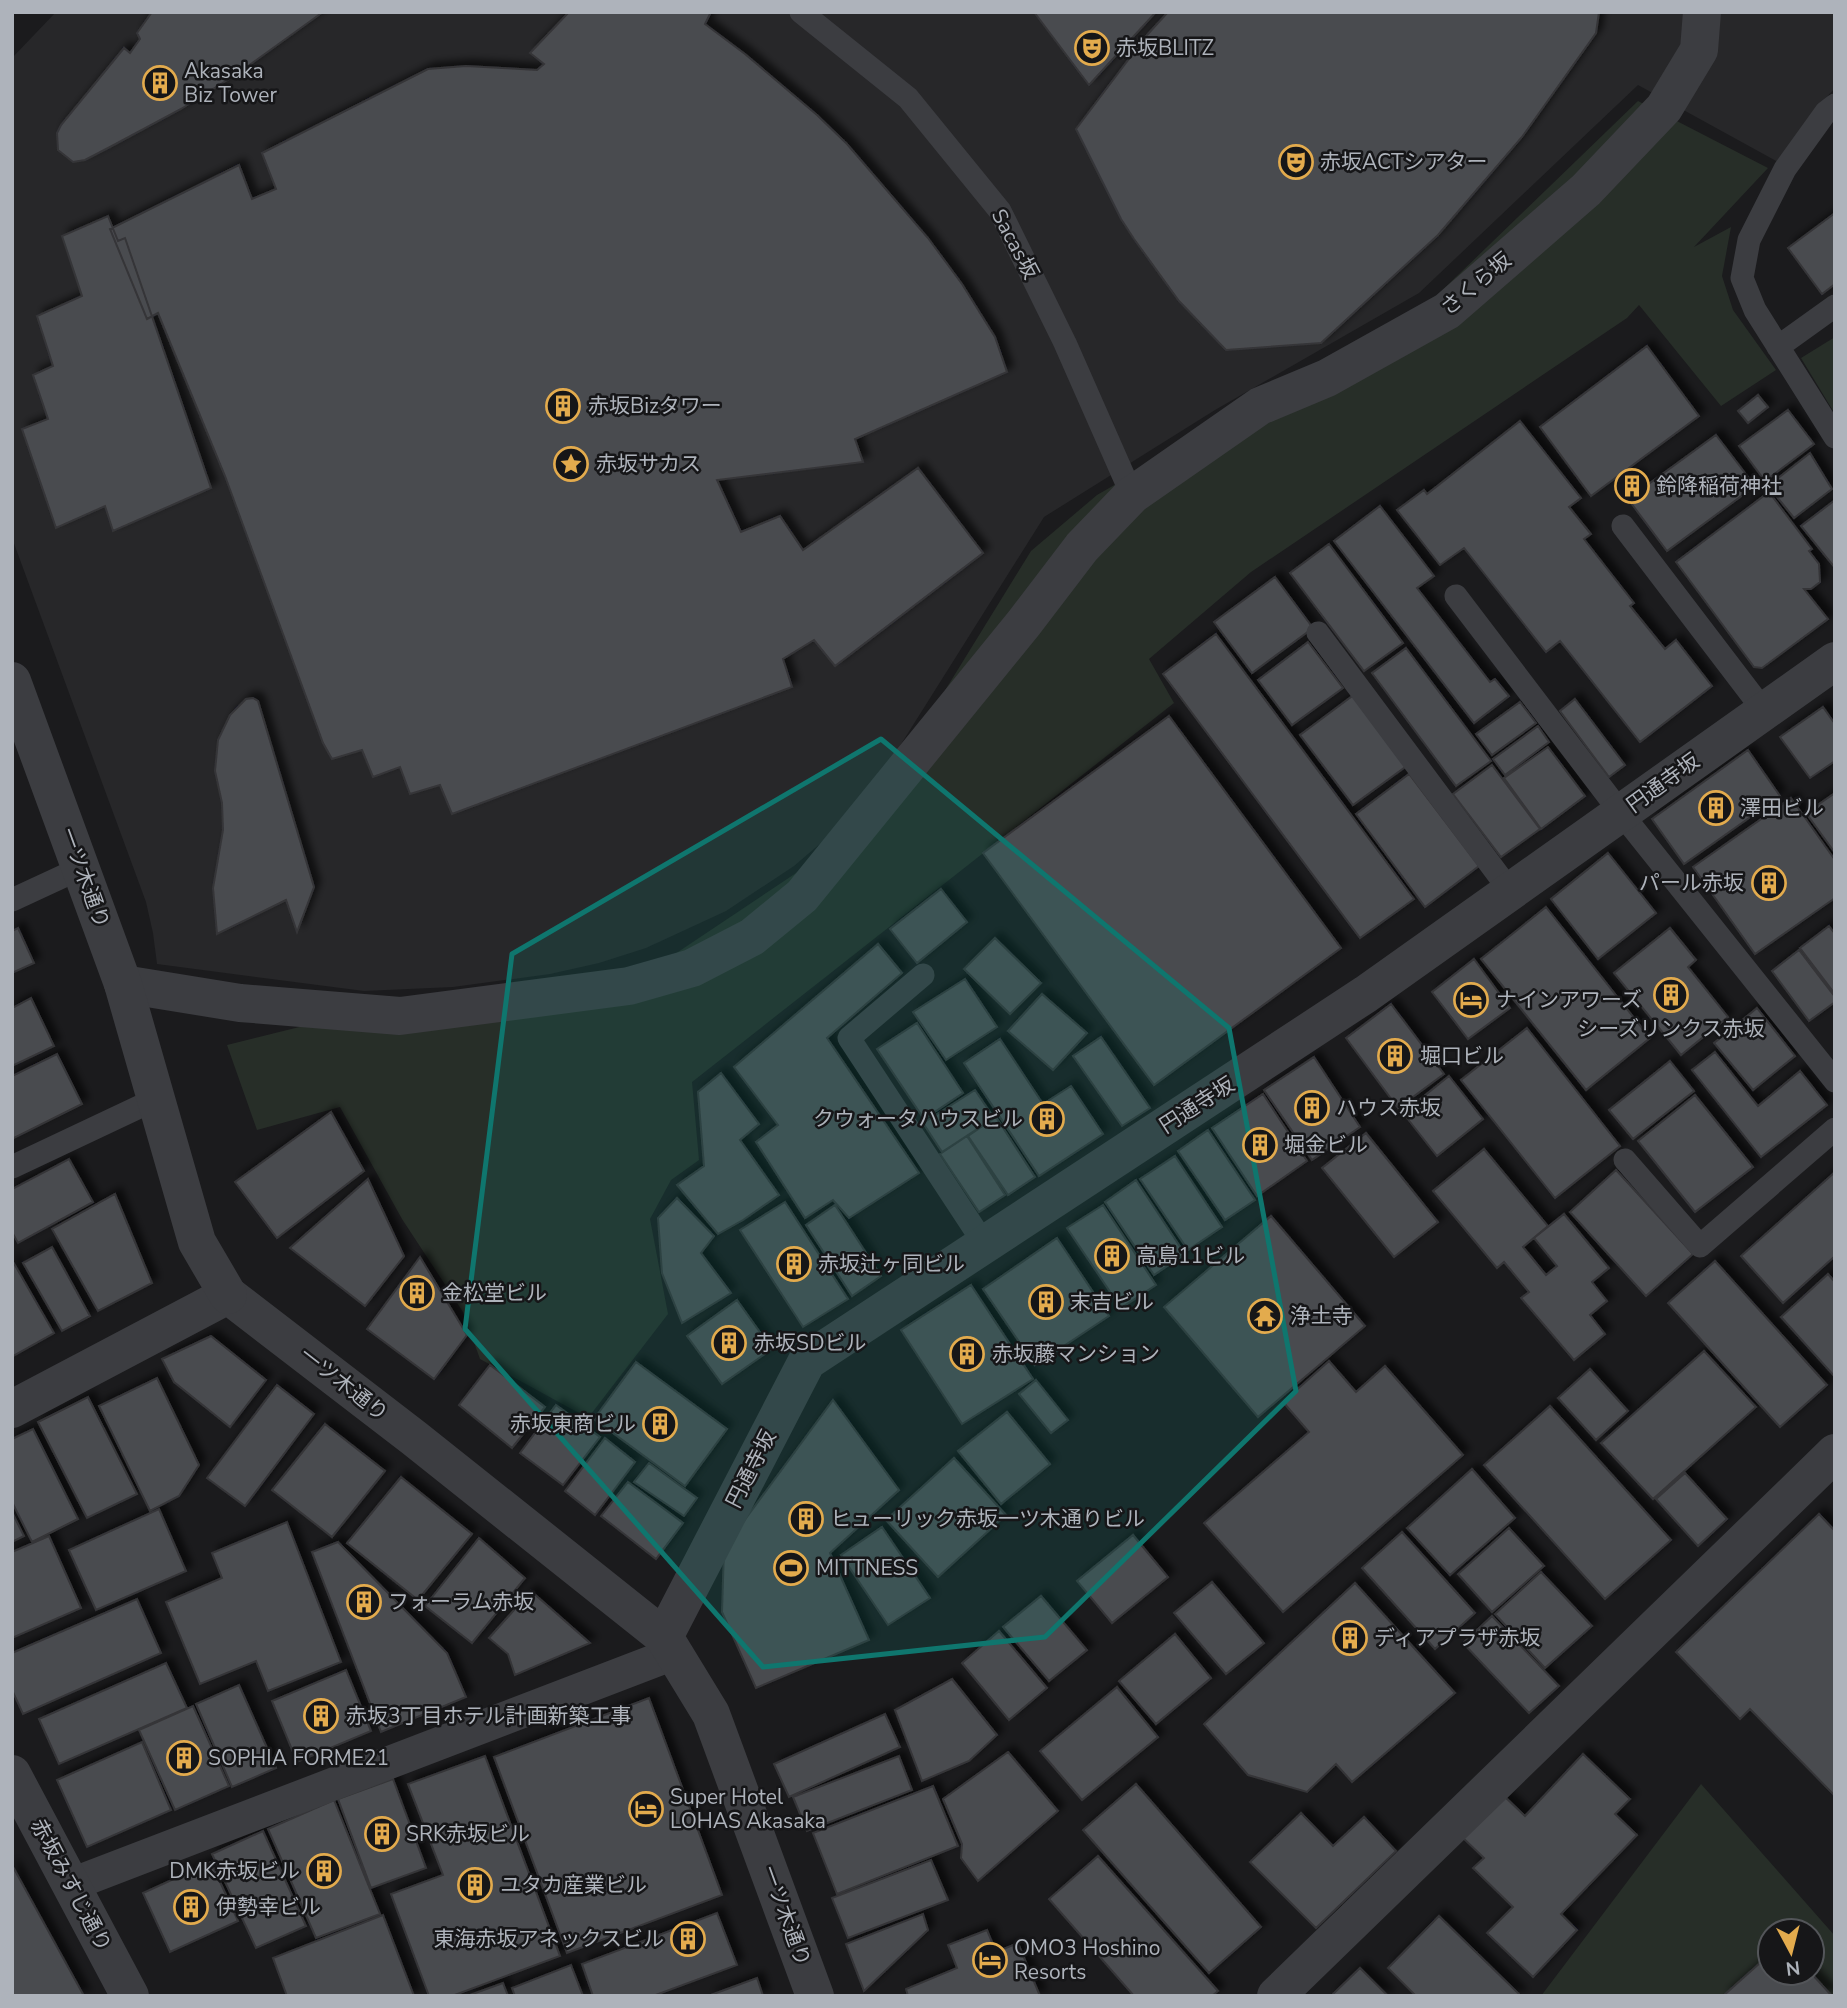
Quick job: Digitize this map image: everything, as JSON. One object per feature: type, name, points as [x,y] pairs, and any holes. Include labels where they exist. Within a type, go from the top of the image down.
[{"type":"street","name":"さくら坂","points":[[123,984],[240,1003],[400,1016],[629,986],[692,968],[752,937],[802,897],[1082,547],[1132,495],[1260,406],[1326,378],[1447,311],[1586,190],[1664,108],[1699,50],[1702,12]]},
{"type":"street","name":"円通寺坂","points":[[669,1645],[807,1361],[1366,994],[1835,661]]},
{"type":"street","name":"一ツ木通り","points":[[12,681],[123,984],[197,1242],[228,1295],[414,1438],[669,1645],[711,1714],[815,1996]]},
{"type":"street","points":[[12,1409],[228,1295]]},
{"type":"street","points":[[1276,1996],[1835,1453]]},
{"type":"street","points":[[70,1885],[669,1645]]},
{"type":"street","name":"赤坂みすじ通り","points":[[12,1774],[130,1996]]},
{"type":"lane","name":"Sacas坂","points":[[801,12],[908,98],[1000,211],[1065,343],[1132,495]]},
{"type":"lane","points":[[1835,105],[1826,112],[1785,169],[1749,240],[1742,278],[1755,310],[1835,437]]},
{"type":"lane","points":[[1778,347],[1835,306]]},
{"type":"lane","points":[[1623,526],[1764,711]]},
{"type":"lane","points":[[1456,596],[1621,813],[1835,1081]]},
{"type":"lane","points":[[1318,633],[1511,892]]},
{"type":"lane","points":[[12,900],[81,868]]},
{"type":"lane","points":[[923,975],[849,1038],[985,1245]]},
{"type":"lane","points":[[12,1167],[156,1099]]},
{"type":"lane","points":[[1625,1160],[1700,1246],[1835,1129]]},
{"type":"highlighted area","points":[[881,739],[1229,1028],[1296,1391],[1045,1637],[763,1667],[465,1329],[512,954]]},
{"type":"shaded area","name":"赤坂サカス","points":[[56,12],[1835,12],[1835,88],[1812,113],[1778,162],[1638,85],[1419,293],[1215,410],[1044,517],[886,768],[822,842],[794,866],[726,911],[646,948],[599,963],[550,974],[453,987],[364,991],[157,964],[146,902],[12,538],[12,58]]},
{"type":"shaded area","points":[[1638,101],[1768,168],[1694,247],[1731,227],[1722,276],[1733,310],[1776,370],[1721,406],[1639,305],[1627,318],[1251,572],[1149,659],[1174,703],[692,1082],[699,1160],[671,1180],[650,1219],[668,1314],[588,1418],[480,1359],[463,1312],[402,1219],[340,1107],[257,1130],[227,1045],[400,1002],[663,962],[826,853],[936,705],[1031,551],[1097,495],[1427,305]]},
{"type":"shaded area","points":[[1835,337],[1835,414],[1801,358]]},
{"type":"shaded area","points":[[1701,1784],[1818,1917],[1756,1917],[1756,1987],[1826,1987],[1826,1926],[1835,1936],[1835,1996],[1541,1996]]},
{"type":"building","name":"Akasaka Biz Tower","points":[[152,12],[323,12],[237,74],[181,109],[110,147],[85,160],[73,162],[58,150],[57,133],[61,125],[124,48],[130,53],[140,39],[137,33]]},
{"type":"building","name":"赤坂Bizタワー","points":[[569,12],[711,12],[705,24],[817,115],[847,144],[928,238],[962,284],[995,337],[1007,372],[855,439],[863,462],[717,480],[741,532],[780,516],[803,550],[918,468],[983,553],[835,666],[814,640],[783,659],[792,687],[452,814],[440,785],[410,794],[400,767],[373,777],[362,750],[332,759],[323,743],[225,476],[158,313],[147,319],[110,229],[239,165],[252,199],[276,189],[262,153],[428,69],[466,66],[537,70],[544,64],[530,53]]},
{"type":"building","name":"赤坂BLITZ","points":[[1034,12],[1156,12],[1089,85]]},
{"type":"building","name":"赤坂ACTシアター","points":[[1168,12],[1599,12],[1596,33],[1522,137],[1438,235],[1321,343],[1226,350],[1179,301],[1134,239],[1121,219],[1076,129],[1147,35]]},
{"type":"building","points":[[1835,213],[1835,284],[1822,294],[1788,248]]},
{"type":"building","points":[[108,216],[118,241],[125,238],[211,488],[113,531],[105,506],[56,528],[22,429],[48,419],[33,375],[53,366],[37,316],[82,296],[62,236]]},
{"type":"building","points":[[1647,346],[1699,416],[1591,496],[1540,427]]},
{"type":"building","points":[[1758,395],[1768,407],[1748,423],[1738,411]]},
{"type":"building","points":[[1788,410],[1814,444],[1765,481],[1739,446]]},
{"type":"building","points":[[1520,421],[1581,498],[1569,507],[1591,534],[1584,539],[1634,603],[1630,606],[1665,649],[1676,640],[1712,686],[1640,742],[1560,641],[1546,652],[1464,548],[1440,565],[1397,510],[1424,490],[1427,494]]},
{"type":"building","points":[[1716,435],[1755,486],[1667,551],[1628,499]]},
{"type":"building","points":[[1810,453],[1832,489],[1794,518],[1768,486]]},
{"type":"building","name":"鈴降稲荷神社","points":[[1635,474],[1642,481],[1631,490],[1625,481]]},
{"type":"building","points":[[1769,492],[1812,549],[1809,551],[1819,564],[1820,582],[1811,589],[1804,589],[1828,619],[1762,668],[1754,667],[1676,562]]},
{"type":"building","points":[[1835,500],[1835,568],[1801,526]]},
{"type":"building","points":[[1380,506],[1434,576],[1417,588],[1490,682],[1495,679],[1509,696],[1474,723],[1334,541]]},
{"type":"building","points":[[1329,544],[1403,643],[1364,671],[1290,573]]},
{"type":"building","points":[[1275,577],[1313,628],[1252,673],[1214,622]]},
{"type":"building","points":[[1216,634],[1414,899],[1360,938],[1163,674]]},
{"type":"building","points":[[1308,642],[1343,688],[1292,725],[1258,680]]},
{"type":"building","points":[[1406,648],[1491,761],[1456,786],[1372,673]]},
{"type":"building","points":[[1355,694],[1408,765],[1353,805],[1300,735]]},
{"type":"building","points":[[253,698],[258,701],[314,887],[297,932],[286,900],[217,934],[213,888],[223,830],[222,803],[215,771],[218,740],[230,715],[246,699]]},
{"type":"building","points":[[1575,699],[1625,765],[1609,777],[1560,711]]},
{"type":"building","points":[[1520,702],[1536,723],[1492,755],[1476,734]]},
{"type":"building","points":[[1823,707],[1835,724],[1835,761],[1810,778],[1780,737]]},
{"type":"building","points":[[1169,716],[1341,948],[1154,1085],[983,853]]},
{"type":"building","points":[[1538,726],[1549,742],[1505,775],[1493,759]]},
{"type":"building","points":[[1548,747],[1585,796],[1541,829],[1504,778]]},
{"type":"building","name":"澤田ビル","points":[[1748,750],[1780,796],[1684,864],[1652,819]]},
{"type":"building","points":[[1492,765],[1540,829],[1501,857],[1453,794]]},
{"type":"building","points":[[1409,774],[1479,866],[1425,907],[1356,814]]},
{"type":"building","points":[[1835,793],[1835,853],[1806,813]]},
{"type":"building","name":"パール赤坂","points":[[1791,798],[1835,860],[1835,898],[1755,954],[1693,867]]},
{"type":"building","points":[[1608,853],[1656,913],[1598,959],[1551,899]]},
{"type":"building","points":[[941,889],[967,922],[917,963],[890,929]]},
{"type":"building","points":[[1546,907],[1650,1038],[1586,1090],[1481,959]]},
{"type":"building","points":[[1829,926],[1835,934],[1835,994],[1800,948]]},
{"type":"building","points":[[18,928],[34,963],[12,973],[12,931]]},
{"type":"building","name":"シーズリンクス赤坂","points":[[1670,928],[1696,960],[1688,967],[1728,1017],[1681,1055],[1614,973]]},
{"type":"building","points":[[995,938],[1041,983],[1010,1014],[964,969]]},
{"type":"building","points":[[878,944],[902,973],[827,1038],[919,1173],[849,1218],[833,1200],[805,1218],[756,1142],[778,1125],[734,1067]]},
{"type":"building","points":[[1799,950],[1835,997],[1835,1002],[1809,1021],[1772,971]]},
{"type":"building","name":"ナインアワーズ","points":[[1474,959],[1510,1008],[1468,1039],[1432,992]]},
{"type":"building","points":[[965,979],[997,1027],[946,1060],[913,1012]]},
{"type":"building","points":[[1042,994],[1087,1033],[1053,1070],[1008,1031]]},
{"type":"building","points":[[31,998],[54,1046],[12,1066],[12,1008]]},
{"type":"building","name":"堀口ビル","points":[[1391,1004],[1444,1074],[1398,1108],[1346,1038]]},
{"type":"building","points":[[1757,1008],[1795,1056],[1753,1090],[1714,1043]]},
{"type":"building","points":[[917,1023],[963,1093],[924,1119],[877,1049]]},
{"type":"building","points":[[1527,1028],[1620,1146],[1555,1198],[1461,1080]]},
{"type":"building","points":[[1101,1037],[1150,1108],[1122,1126],[1073,1056]]},
{"type":"building","name":"クウォータハウスビル","points":[[1000,1039],[1043,1104],[1071,1086],[1103,1134],[1039,1176],[964,1063]]},
{"type":"building","points":[[1715,1052],[1758,1106],[1800,1071],[1827,1105],[1761,1157],[1692,1070]]},
{"type":"building","points":[[57,1054],[82,1104],[12,1139],[12,1076]]},
{"type":"building","name":"ハウス赤坂","points":[[1314,1057],[1360,1127],[1312,1160],[1264,1090]]},
{"type":"building","points":[[1670,1061],[1694,1091],[1633,1139],[1609,1110]]},
{"type":"building","points":[[721,1073],[759,1124],[740,1140],[779,1195],[718,1234],[677,1185],[704,1166],[698,1092]]},
{"type":"building","points":[[1449,1076],[1483,1119],[1437,1156],[1403,1113]]},
{"type":"building","points":[[975,1090],[994,1118],[942,1152],[923,1123]]},
{"type":"building","name":"堀金ビル","points":[[1263,1094],[1307,1161],[1257,1196],[1212,1128]]},
{"type":"building","points":[[1695,1095],[1753,1167],[1695,1212],[1638,1141]]},
{"type":"building","points":[[331,1112],[364,1171],[277,1238],[235,1182]]},
{"type":"building","points":[[996,1117],[1035,1177],[1008,1195],[968,1136]]},
{"type":"building","points":[[1208,1130],[1255,1200],[1225,1220],[1178,1151]]},
{"type":"building","points":[[1366,1133],[1438,1222],[1394,1257],[1322,1168]]},
{"type":"building","points":[[967,1136],[1005,1195],[979,1212],[940,1154]]},
{"type":"building","points":[[1484,1149],[1548,1226],[1523,1247],[1546,1275],[1557,1266],[1534,1238],[1564,1214],[1609,1268],[1592,1282],[1607,1301],[1590,1315],[1605,1334],[1574,1360],[1521,1298],[1529,1292],[1504,1262],[1497,1268],[1433,1191]]},
{"type":"building","points":[[1175,1156],[1222,1227],[1188,1250],[1140,1179]]},
{"type":"building","points":[[69,1159],[93,1202],[18,1243],[12,1232],[12,1189]]},
{"type":"building","points":[[1616,1170],[1693,1254],[1646,1296],[1570,1212]]},
{"type":"building","points":[[1835,1172],[1835,1256],[1783,1303],[1741,1256]]},
{"type":"building","points":[[368,1179],[404,1256],[365,1306],[290,1248]]},
{"type":"building","points":[[1136,1180],[1185,1254],[1154,1275],[1105,1202]]},
{"type":"building","points":[[115,1194],[152,1283],[98,1311],[52,1229]]},
{"type":"building","points":[[677,1198],[714,1236],[701,1253],[731,1293],[682,1323],[662,1273],[658,1218]]},
{"type":"building","name":"赤坂辻ヶ同ビル","points":[[785,1202],[848,1299],[803,1327],[740,1230]]},
{"type":"building","points":[[835,1205],[881,1276],[852,1296],[806,1225]]},
{"type":"building","name":"高島11ビル","points":[[1103,1205],[1156,1285],[1121,1308],[1067,1228]]},
{"type":"building","name":"浄土寺","points":[[1271,1216],[1365,1326],[1258,1417],[1164,1307]]},
{"type":"building","name":"末吉ビル","points":[[1057,1238],[1109,1316],[1035,1365],[983,1289]]},
{"type":"building","points":[[52,1247],[90,1316],[62,1331],[23,1263]]},
{"type":"building","name":"金松堂ビル","points":[[420,1257],[467,1335],[434,1379],[367,1329]]},
{"type":"building","points":[[12,1260],[54,1333],[13,1356],[12,1354]]},
{"type":"building","points":[[1715,1261],[1827,1385],[1780,1427],[1668,1303]]},
{"type":"building","points":[[1828,1274],[1835,1282],[1835,1377],[1781,1317]]},
{"type":"building","name":"赤坂藤マンション","points":[[971,1285],[1033,1379],[962,1424],[901,1330]]},
{"type":"building","name":"赤坂SDビル","points":[[737,1300],[772,1349],[722,1384],[687,1336]]},
{"type":"building","points":[[211,1336],[266,1380],[230,1427],[174,1382],[162,1359]]},
{"type":"building","points":[[1704,1351],[1756,1407],[1653,1499],[1601,1443]]},
{"type":"building","points":[[1329,1361],[1356,1392],[1385,1366],[1463,1455],[1283,1612],[1204,1523],[1309,1432],[1283,1402]]},
{"type":"building","name":"赤坂東商ビル","points":[[636,1362],[727,1429],[685,1486],[594,1419]]},
{"type":"building","points":[[490,1365],[545,1407],[512,1448],[459,1405]]},
{"type":"building","points":[[1590,1369],[1628,1411],[1596,1440],[1558,1398]]},
{"type":"building","points":[[157,1378],[199,1465],[179,1496],[150,1511],[99,1406]]},
{"type":"building","points":[[1036,1380],[1068,1420],[1051,1433],[1019,1394]]},
{"type":"building","points":[[277,1385],[314,1414],[245,1506],[207,1478]]},
{"type":"building","points":[[88,1397],[137,1494],[87,1518],[38,1422]]},
{"type":"building","name":"ヒューリック赤坂一ツ木通りビル","points":[[833,1400],[899,1490],[830,1553],[869,1640],[756,1688],[722,1612],[724,1548]]},
{"type":"building","points":[[556,1405],[600,1437],[563,1485],[520,1453]]},
{"type":"building","points":[[1550,1406],[1671,1540],[1605,1599],[1484,1465]]},
{"type":"building","points":[[1007,1412],[1050,1464],[1001,1504],[958,1451]]},
{"type":"building","points":[[325,1424],[385,1471],[332,1537],[272,1490]]},
{"type":"building","points":[[33,1429],[78,1519],[32,1542],[12,1502],[12,1439]]},
{"type":"building","points":[[605,1438],[635,1462],[595,1515],[565,1491]]},
{"type":"building","points":[[954,1458],[1006,1515],[938,1577],[886,1520]]},
{"type":"building","points":[[649,1463],[697,1498],[684,1516],[634,1482]]},
{"type":"building","points":[[1472,1469],[1515,1518],[1450,1575],[1407,1528]]},
{"type":"building","points":[[1685,1473],[1727,1519],[1698,1546],[1656,1499]]},
{"type":"building","points":[[401,1477],[472,1534],[418,1600],[347,1543]]},
{"type":"building","points":[[628,1482],[683,1523],[656,1559],[601,1516]]},
{"type":"building","points":[[159,1509],[186,1571],[96,1610],[69,1550]]},
{"type":"building","points":[[12,1512],[24,1536],[12,1542]]},
{"type":"building","points":[[1819,1514],[1835,1531],[1835,1796],[1750,1709],[1740,1719],[1676,1652]]},
{"type":"building","points":[[287,1522],[341,1662],[268,1691],[256,1661],[200,1684],[166,1602],[222,1578],[212,1553]]},
{"type":"building","points":[[882,1527],[930,1598],[888,1625],[841,1555]]},
{"type":"building","points":[[1509,1528],[1544,1566],[1492,1612],[1458,1574]]},
{"type":"building","points":[[1402,1532],[1475,1613],[1435,1649],[1362,1568]]},
{"type":"building","points":[[1133,1535],[1168,1577],[1112,1623],[1077,1581]]},
{"type":"building","points":[[49,1536],[81,1608],[12,1638],[12,1552]]},
{"type":"building","points":[[479,1538],[525,1578],[472,1643],[425,1606]]},
{"type":"building","name":"フォーラム赤坂","points":[[338,1542],[447,1653],[466,1697],[381,1732],[312,1552]]},
{"type":"building","points":[[1541,1572],[1592,1626],[1545,1668],[1495,1614]]},
{"type":"building","points":[[1212,1582],[1264,1643],[1226,1674],[1174,1613]]},
{"type":"building","name":"ディアプラザ赤坂","points":[[1355,1583],[1455,1693],[1352,1782],[1336,1764],[1307,1792],[1248,1775],[1204,1724]]},
{"type":"building","points":[[531,1591],[590,1643],[515,1675],[508,1654],[489,1638]]},
{"type":"building","points":[[1041,1596],[1087,1650],[1049,1681],[1003,1627]]},
{"type":"building","points":[[137,1599],[161,1653],[23,1714],[12,1690],[12,1653]]},
{"type":"building","points":[[1492,1616],[1559,1686],[1529,1713],[1463,1643]]},
{"type":"building","points":[[999,1631],[1047,1688],[1009,1720],[962,1663]]},
{"type":"building","points":[[1175,1634],[1211,1678],[1156,1724],[1119,1681]]},
{"type":"building","points":[[166,1663],[187,1708],[59,1764],[39,1719]]},
{"type":"building","name":"赤坂3丁目ホテル計画新築工事","points":[[346,1670],[371,1731],[297,1762],[272,1701]]},
{"type":"building","points":[[952,1679],[997,1735],[969,1761],[922,1781],[895,1710]]},
{"type":"building","points":[[239,1685],[276,1768],[232,1787],[196,1704]]},
{"type":"building","points":[[1117,1687],[1158,1737],[1082,1800],[1040,1751]]},
{"type":"building","points":[[649,1698],[722,1895],[567,1953],[494,1757]]},
{"type":"building","name":"SOPHIA FORME21","points":[[193,1706],[229,1786],[175,1810],[139,1730]]},
{"type":"building","points":[[885,1714],[900,1747],[789,1797],[774,1764]]},
{"type":"building","points":[[142,1742],[171,1810],[87,1847],[57,1780]]},
{"type":"building","points":[[1008,1752],[1058,1811],[978,1881],[961,1858],[962,1844],[943,1799]]},
{"type":"building","points":[[1583,1754],[1630,1799],[1615,1814],[1637,1835],[1561,1914],[1577,1930],[1533,1977],[1487,1933],[1513,1907],[1473,1868],[1484,1858],[1462,1837],[1503,1795],[1525,1816]]},
{"type":"building","name":"ユタカ産業ビル","points":[[485,1756],[560,1956],[452,1996],[429,1996],[391,1894],[443,1875],[408,1784]]},
{"type":"building","points":[[899,1756],[912,1790],[807,1831],[793,1797]]},
{"type":"building","name":"SRK赤坂ビル","points":[[393,1779],[426,1868],[371,1888],[338,1799]]},
{"type":"building","points":[[1136,1784],[1261,1927],[1209,1973],[1083,1830]]},
{"type":"building","points":[[933,1786],[958,1846],[837,1894],[813,1833]]},
{"type":"building","name":"DMK赤坂ビル","points":[[334,1800],[380,1914],[316,1938],[268,1829]]},
{"type":"building","points":[[1301,1813],[1333,1846],[1364,1817],[1396,1851],[1316,1928],[1250,1862]]},
{"type":"building","points":[[263,1831],[306,1926],[256,1948],[212,1854]]},
{"type":"building","points":[[1098,1856],[1218,1991],[1212,1996],[1134,1996],[1049,1899]]},
{"type":"building","points":[[931,1860],[948,1900],[848,1938],[832,1898]]},
{"type":"building","name":"伊勢幸ビル","points":[[211,1862],[238,1921],[170,1952],[143,1893]]},
{"type":"building","points":[[12,1865],[84,1996],[12,1996]]},
{"type":"building","name":"東海赤坂アネックスビル","points":[[717,1913],[737,1965],[653,1996],[593,1996],[582,1964]]},
{"type":"building","points":[[923,1914],[928,1930],[864,1991],[846,1944]]},
{"type":"building","points":[[383,1915],[414,1996],[287,1996],[273,1958]]},
{"type":"building","points":[[1439,1916],[1520,1995],[1416,1996],[1388,1968]]},
{"type":"building","name":"OMO3 Hoshino Resorts","points":[[987,1930],[996,1952],[1018,1943],[1040,1996],[908,1996],[906,1989],[957,1968],[948,1945]]},
{"type":"building","points":[[571,1965],[583,1996],[515,1996],[512,1988]]},
{"type":"building","points":[[1756,1967],[1756,1987],[1824,1987],[1832,1996],[1723,1996]]},
{"type":"building","points":[[1360,1968],[1388,1996],[1331,1996]]},
{"type":"building","points":[[757,1978],[763,1996],[708,1996]]},
{"type":"building","points":[[503,1983],[508,1996],[467,1996]]},
{"type":"place","name":"赤坂BLITZ","points":[[1092,48]]},
{"type":"place","name":"Akasaka Biz Tower","points":[[160,83]]},
{"type":"place","name":"赤坂ACTシアター","points":[[1296,162]]},
{"type":"place","name":"赤坂Bizタワー","points":[[563,406]]},
{"type":"place","name":"赤坂サカス","points":[[571,464]]},
{"type":"place","name":"鈴降稲荷神社","points":[[1632,486]]},
{"type":"place","name":"澤田ビル","points":[[1716,808]]},
{"type":"place","name":"パール赤坂","points":[[1769,883]]},
{"type":"place","name":"シーズリンクス赤坂","points":[[1671,995]]},
{"type":"place","name":"ナインアワーズ","points":[[1471,1000]]},
{"type":"place","name":"堀口ビル","points":[[1395,1056]]},
{"type":"place","name":"ハウス赤坂","points":[[1312,1108]]},
{"type":"place","name":"クウォータハウスビル","points":[[1047,1119]]},
{"type":"place","name":"堀金ビル","points":[[1260,1145]]},
{"type":"place","name":"高島11ビル","points":[[1112,1256]]},
{"type":"place","name":"赤坂辻ヶ同ビル","points":[[794,1264]]},
{"type":"place","name":"金松堂ビル","points":[[417,1293]]},
{"type":"place","name":"末吉ビル","points":[[1046,1302]]},
{"type":"place","name":"浄土寺","points":[[1265,1316]]},
{"type":"place","name":"赤坂SDビル","points":[[729,1343]]},
{"type":"place","name":"赤坂藤マンション","points":[[967,1354]]},
{"type":"place","name":"赤坂東商ビル","points":[[660,1424]]},
{"type":"place","name":"ヒューリック赤坂一ツ木通りビル","points":[[806,1519]]},
{"type":"place","name":"MITTNESS","points":[[791,1568]]},
{"type":"place","name":"フォーラム赤坂","points":[[364,1602]]},
{"type":"place","name":"ディアプラザ赤坂","points":[[1350,1638]]},
{"type":"place","name":"赤坂3丁目ホテル計画新築工事","points":[[321,1716]]},
{"type":"place","name":"SOPHIA FORME21","points":[[184,1758]]},
{"type":"place","name":"Super Hotel LOHAS Akasaka","points":[[646,1809]]},
{"type":"place","name":"SRK赤坂ビル","points":[[382,1834]]},
{"type":"place","name":"DMK赤坂ビル","points":[[324,1871]]},
{"type":"place","name":"ユタカ産業ビル","points":[[475,1885]]},
{"type":"place","name":"伊勢幸ビル","points":[[191,1907]]},
{"type":"place","name":"東海赤坂アネックスビル","points":[[688,1939]]},
{"type":"place","name":"OMO3 Hoshino Resorts","points":[[990,1960]]}]
